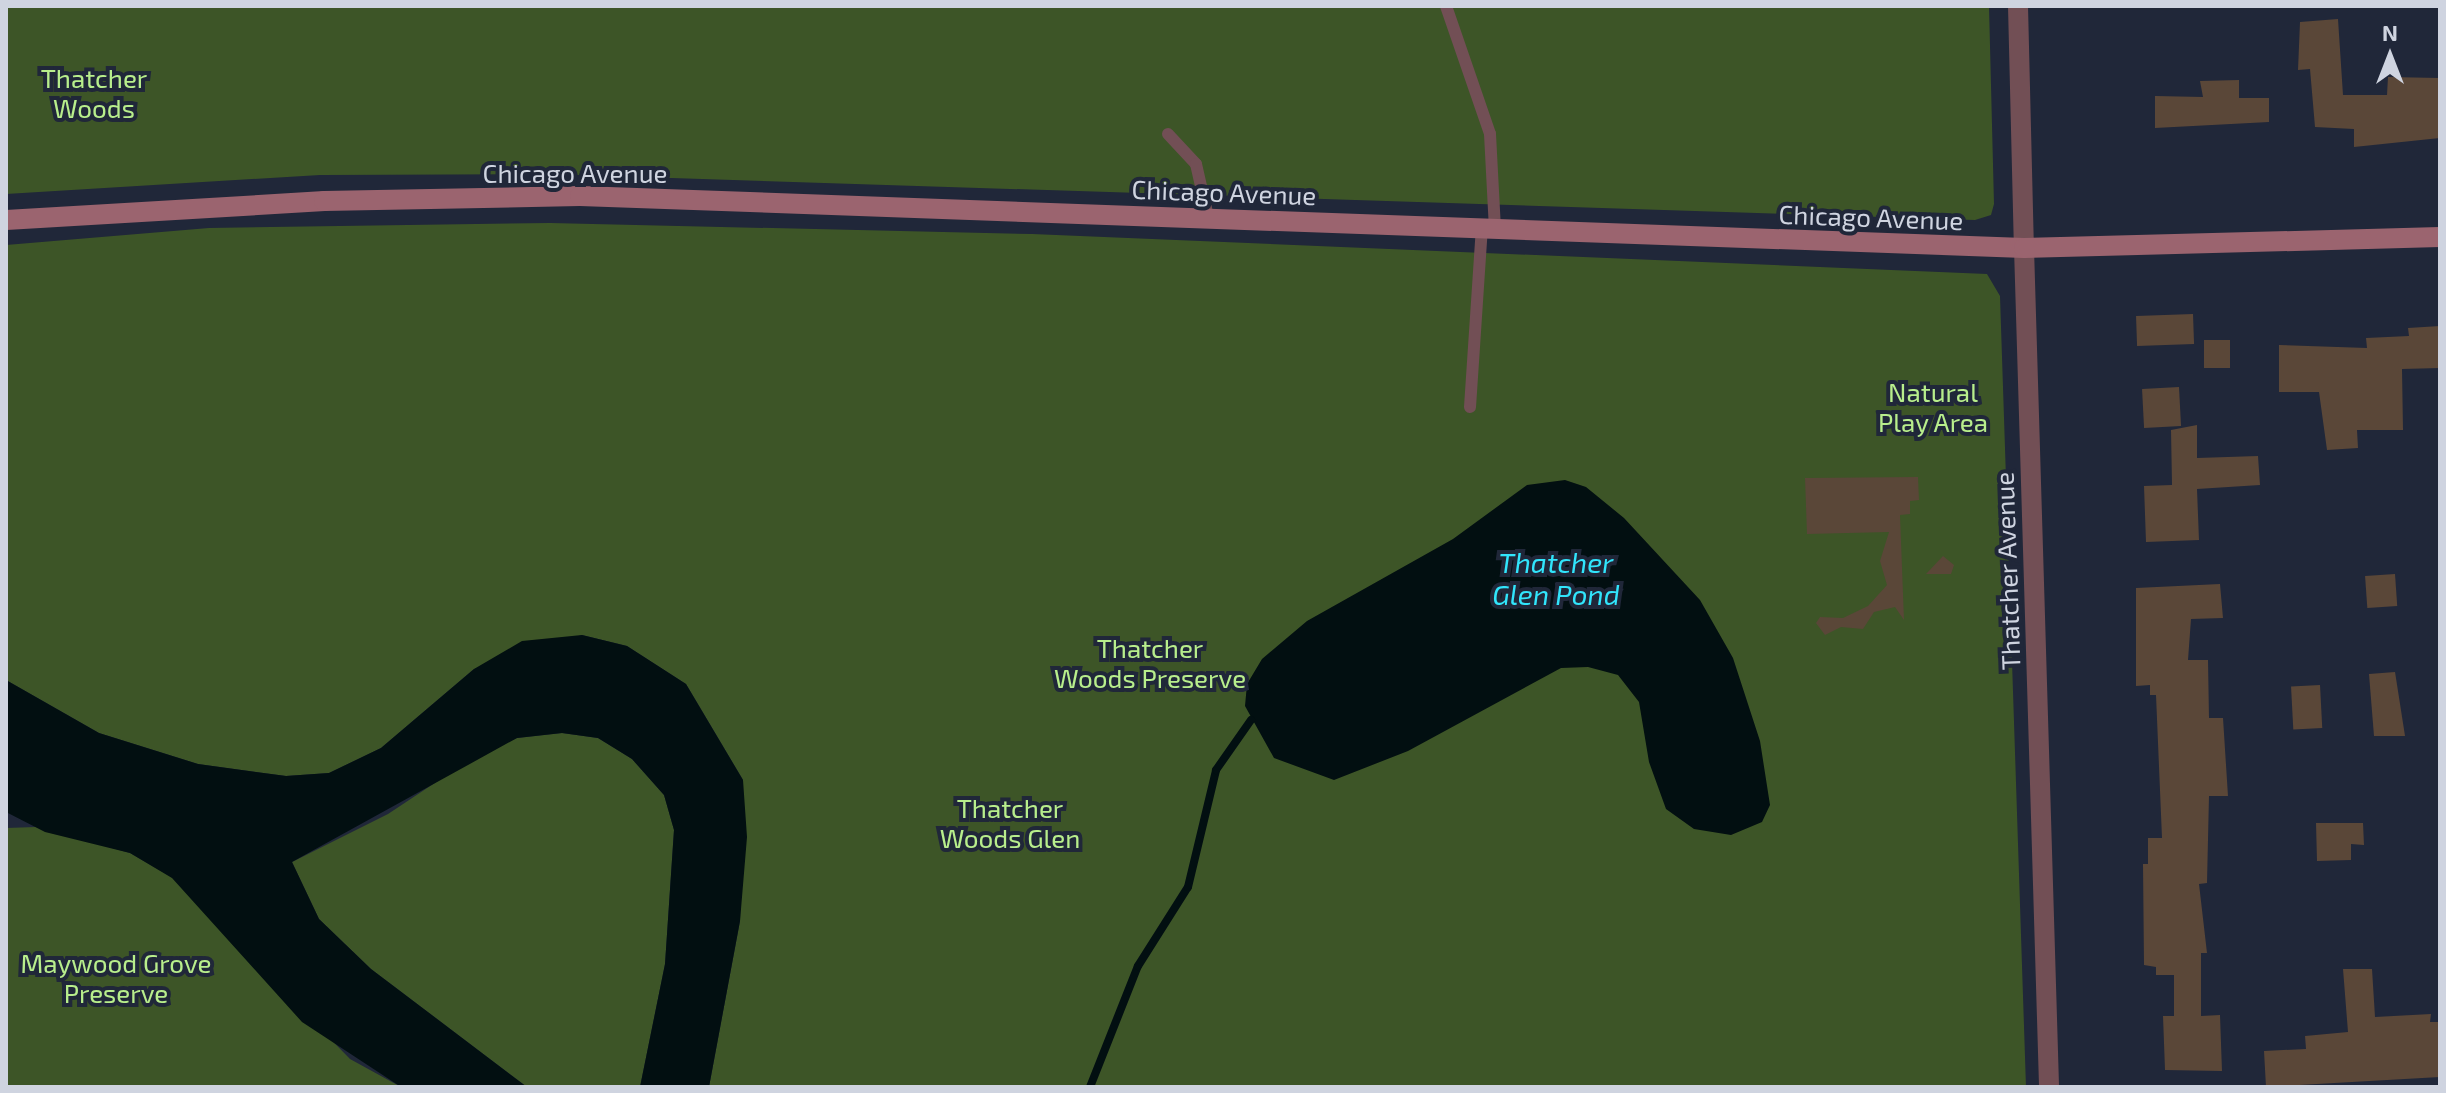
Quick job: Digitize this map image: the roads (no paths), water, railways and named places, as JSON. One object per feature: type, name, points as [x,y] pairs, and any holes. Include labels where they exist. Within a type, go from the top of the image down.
[{"type":"main road","name":"Chicago Avenue","points":[[6,220],[324,201],[580,196],[2024,248],[2440,237]]},
{"type":"street","name":"Thatcher Avenue","points":[[2018,6],[2049,1087]]},
{"type":"lane","points":[[1446,6],[1490,134],[1488,228],[1470,407]]},
{"type":"lane","points":[[1168,134],[1196,164],[1208,217]]},
{"type":"water","name":"Thatcher Glen Pond","points":[[1565,480],[1586,487],[1624,518],[1700,600],[1733,658],[1760,741],[1770,805],[1762,822],[1731,835],[1694,829],[1666,809],[1649,762],[1639,702],[1618,675],[1588,667],[1561,668],[1408,751],[1334,780],[1274,758],[1245,706],[1247,684],[1262,659],[1307,621],[1453,539],[1527,485]]},
{"type":"water","points":[[582,635],[627,646],[686,684],[743,780],[747,837],[740,921],[709,1087],[640,1087],[665,964],[674,830],[664,795],[632,759],[598,738],[562,733],[517,738],[292,862],[319,919],[371,969],[527,1087],[401,1087],[302,1022],[172,878],[130,853],[45,832],[6,812],[6,680],[99,733],[198,764],[286,776],[329,773],[381,748],[474,669],[522,641]]},
{"type":"waterway","points":[[1090,1087],[1138,966],[1188,887],[1216,770],[1251,720]]},
{"type":"park label","name":"Thatcher Woods","points":[[94,93]]},
{"type":"park label","name":"Natural Play Area","points":[[1933,407]]},
{"type":"park label","name":"Thatcher Woods Preserve","points":[[1150,663]]},
{"type":"park label","name":"Thatcher Woods Glen","points":[[1010,823]]},
{"type":"park label","name":"Maywood Grove Preserve","points":[[116,978]]}]
